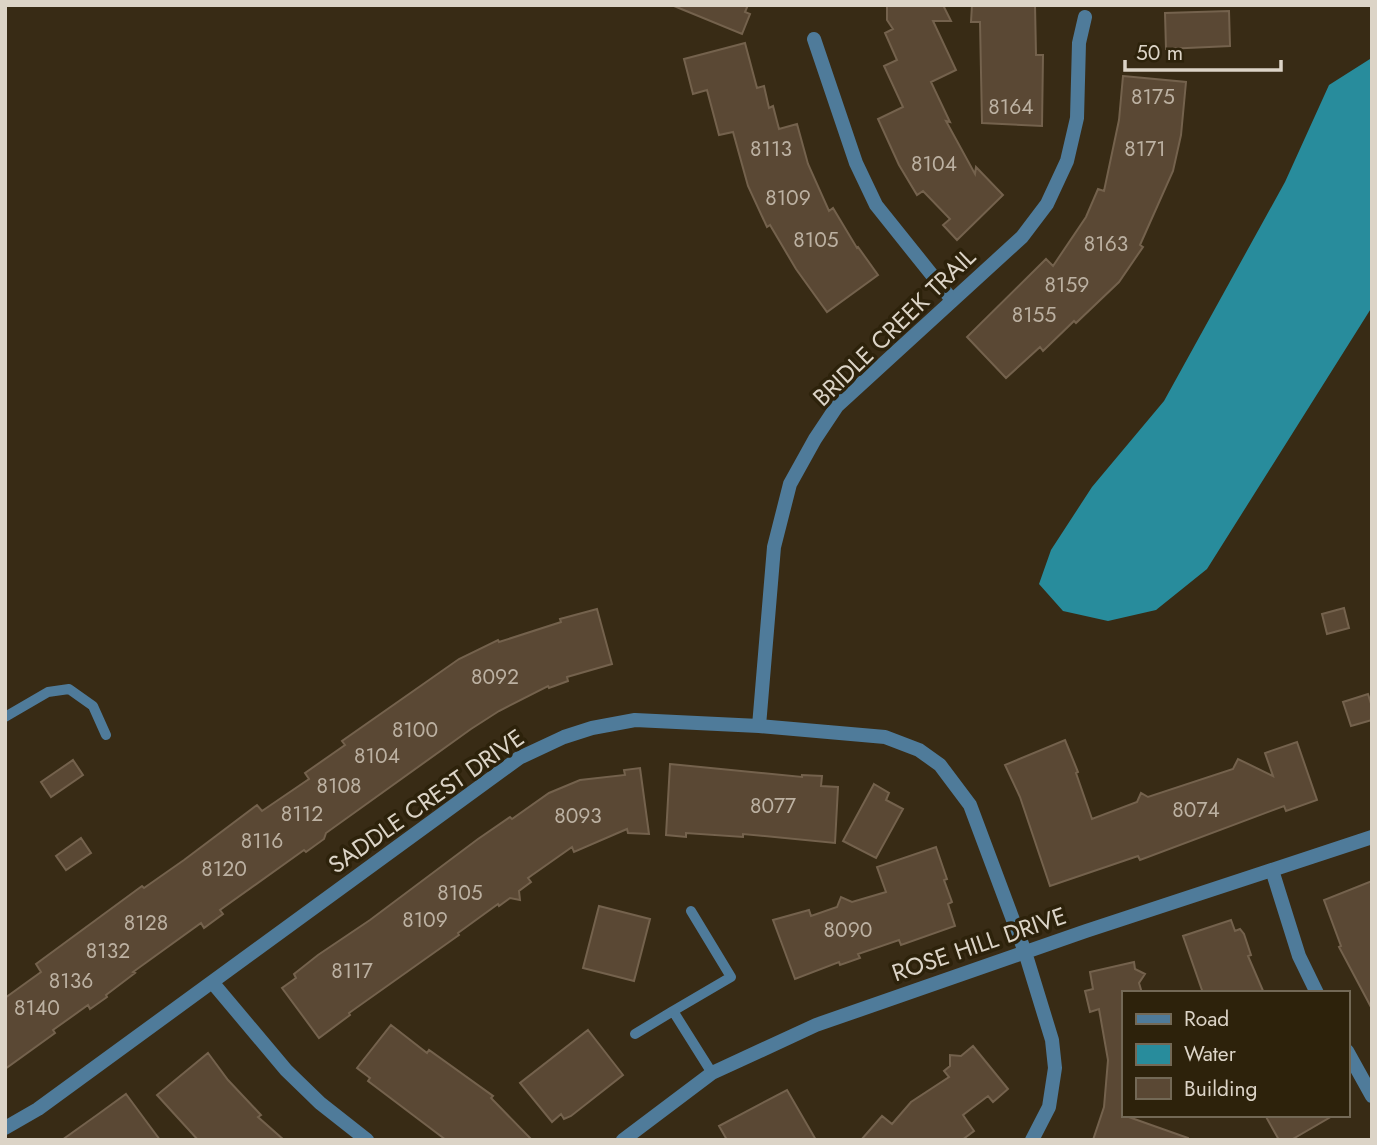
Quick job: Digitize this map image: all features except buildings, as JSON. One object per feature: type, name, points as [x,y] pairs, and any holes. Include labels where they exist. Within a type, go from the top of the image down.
[{"type":"street","name":"BRIDLE CREEK TRAIL","points":[[759,726],[774,547],[790,484],[837,405],[1022,237],[1047,204],[1067,161],[1077,118],[1079,43],[1085,17]]},
{"type":"street","points":[[814,39],[856,163],[876,205],[952,300]]},
{"type":"street","name":"SADDLE CREST DRIVE","points":[[5,1128],[38,1110],[519,758],[564,737],[592,728],[635,720],[759,726],[885,737],[919,750],[940,765],[970,806],[1025,952],[1052,1040],[1055,1068],[1049,1107],[1032,1140]]},
{"type":"street","name":"ROSE HILL DRIVE","points":[[623,1140],[712,1073],[816,1025],[1025,952],[1372,837]]},
{"type":"street","points":[[1272,870],[1299,956],[1316,991]]},
{"type":"street","points":[[212,982],[286,1070],[320,1103],[367,1140]]},
{"type":"street","points":[[1349,1055],[1372,1096]]},
{"type":"lane","points":[[5,717],[48,691],[69,689],[93,706],[106,735]]},
{"type":"lane","points":[[635,1034],[731,977],[691,911]]},
{"type":"lane","points":[[673,1012],[712,1073]]},
{"type":"water","points":[[1372,55],[1372,307],[1207,569],[1156,610],[1108,621],[1063,611],[1039,584],[1051,550],[1092,487],[1164,401],[1285,182],[1329,85],[1370,59]]}]
